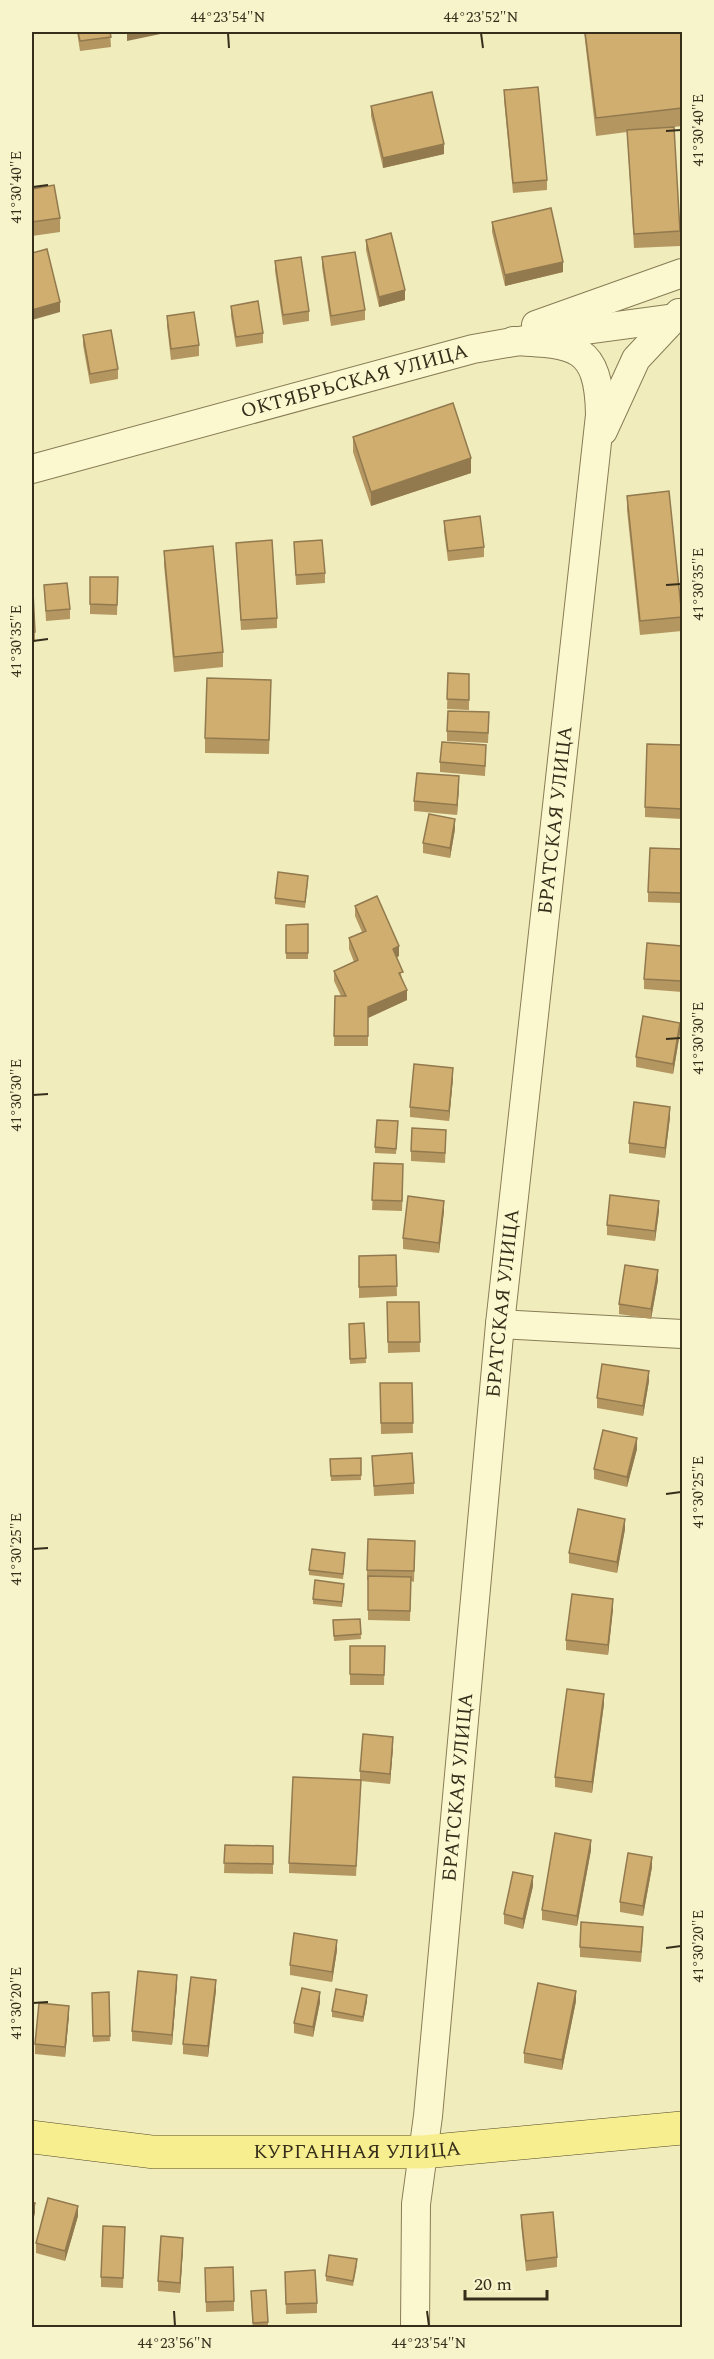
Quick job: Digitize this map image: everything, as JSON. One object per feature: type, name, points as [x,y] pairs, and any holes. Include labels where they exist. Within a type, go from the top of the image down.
[{"type":"main road","name":"КУРГАННАЯ УЛИЦА","points":[[32,2137],[153,2152],[423,2152],[682,2128]]},
{"type":"street","points":[[472,349],[682,273]]},
{"type":"street","points":[[596,446],[636,359],[680,318]]},
{"type":"street","name":"ОКТЯБРЬСКАЯ УЛИЦА","points":[[32,469],[472,349],[513,341],[680,318]]},
{"type":"street","name":"БРАТСКАЯ УЛИЦА","points":[[415,2328],[416,2204],[423,2152],[500,1324],[600,403],[590,362],[577,351],[554,344],[513,341]]},
{"type":"street","points":[[500,1324],[682,1334]]},
{"type":"building","points":[[78,32],[110,32],[111,37],[80,41]]},
{"type":"building","points":[[585,32],[682,32],[682,108],[596,118]]},
{"type":"building","points":[[538,87],[547,180],[513,183],[504,90]]},
{"type":"building","points":[[432,92],[444,144],[383,158],[371,106]]},
{"type":"building","points":[[674,127],[680,231],[634,234],[627,130]]},
{"type":"building","points":[[54,185],[60,218],[32,222],[32,189]]},
{"type":"building","points":[[551,208],[563,262],[505,275],[492,222]]},
{"type":"building","points":[[391,233],[405,290],[379,297],[366,240]]},
{"type":"building","points":[[47,249],[60,302],[32,310],[32,253]]},
{"type":"building","points":[[355,252],[365,310],[331,316],[322,257]]},
{"type":"building","points":[[301,257],[309,311],[283,315],[275,261]]},
{"type":"building","points":[[258,301],[263,333],[236,337],[231,306]]},
{"type":"building","points":[[194,312],[199,345],[171,349],[167,316]]},
{"type":"building","points":[[111,330],[118,369],[90,374],[83,335]]},
{"type":"building","points":[[453,403],[471,458],[371,492],[353,437]]},
{"type":"building","points":[[669,491],[682,617],[640,621],[627,496]]},
{"type":"building","points":[[480,516],[484,547],[448,551],[444,521]]},
{"type":"building","points":[[272,540],[277,618],[241,620],[236,543]]},
{"type":"building","points":[[322,540],[325,573],[296,575],[294,542]]},
{"type":"building","points":[[213,546],[223,652],[174,657],[164,551]]},
{"type":"building","points":[[90,577],[118,577],[117,605],[90,604]]},
{"type":"building","points":[[67,583],[70,609],[46,611],[44,585]]},
{"type":"building","points":[[33,592],[35,632],[32,632]]},
{"type":"building","points":[[448,673],[469,674],[469,700],[447,699]]},
{"type":"building","points":[[207,678],[271,680],[269,740],[205,738]]},
{"type":"building","points":[[448,711],[489,712],[488,733],[447,731]]},
{"type":"building","points":[[442,742],[486,745],[485,766],[440,762]]},
{"type":"building","points":[[647,744],[682,745],[682,809],[645,807]]},
{"type":"building","points":[[417,773],[459,776],[457,805],[414,801]]},
{"type":"building","points":[[429,814],[455,819],[450,848],[423,843]]},
{"type":"building","points":[[650,848],[682,849],[682,893],[648,892]]},
{"type":"building","points":[[278,872],[308,876],[305,902],[275,898]]},
{"type":"building","points":[[377,896],[399,946],[393,949],[403,972],[399,973],[407,990],[368,1007],[368,1036],[334,1036],[335,996],[346,996],[334,971],[358,960],[349,938],[366,931],[355,906]]},
{"type":"building","points":[[308,924],[308,953],[286,953],[286,925]]},
{"type":"building","points":[[647,943],[682,946],[682,981],[644,979]]},
{"type":"building","points":[[643,1016],[680,1023],[673,1064],[636,1057]]},
{"type":"building","points":[[414,1064],[453,1068],[449,1111],[410,1107]]},
{"type":"building","points":[[634,1102],[670,1107],[665,1148],[629,1143]]},
{"type":"building","points":[[377,1120],[398,1121],[396,1149],[375,1147]]},
{"type":"building","points":[[412,1128],[446,1130],[445,1153],[411,1151]]},
{"type":"building","points":[[374,1163],[403,1164],[402,1201],[372,1200]]},
{"type":"building","points":[[610,1195],[659,1201],[655,1231],[607,1225]]},
{"type":"building","points":[[408,1196],[444,1201],[439,1243],[403,1238]]},
{"type":"building","points":[[396,1255],[397,1286],[359,1287],[359,1256]]},
{"type":"building","points":[[625,1265],[658,1270],[651,1309],[619,1304]]},
{"type":"building","points":[[387,1302],[419,1302],[420,1342],[388,1342]]},
{"type":"building","points":[[364,1323],[366,1358],[350,1359],[349,1324]]},
{"type":"building","points":[[602,1364],[649,1371],[643,1406],[597,1398]]},
{"type":"building","points":[[380,1383],[412,1383],[413,1423],[381,1423]]},
{"type":"building","points":[[603,1430],[637,1438],[627,1477],[594,1469]]},
{"type":"building","points":[[412,1453],[414,1483],[374,1486],[372,1456]]},
{"type":"building","points":[[361,1458],[361,1475],[331,1476],[330,1459]]},
{"type":"building","points":[[578,1509],[625,1519],[617,1562],[569,1553]]},
{"type":"building","points":[[368,1539],[415,1541],[414,1571],[367,1570]]},
{"type":"building","points":[[312,1549],[345,1553],[343,1574],[309,1570]]},
{"type":"building","points":[[368,1576],[411,1577],[410,1611],[368,1610]]},
{"type":"building","points":[[315,1580],[344,1584],[342,1602],[313,1599]]},
{"type":"building","points":[[572,1594],[613,1599],[608,1645],[566,1640]]},
{"type":"building","points":[[360,1619],[361,1634],[334,1636],[333,1620]]},
{"type":"building","points":[[350,1646],[385,1646],[384,1675],[350,1674]]},
{"type":"building","points":[[567,1689],[604,1694],[592,1782],[555,1777]]},
{"type":"building","points":[[363,1734],[393,1737],[390,1774],[360,1771]]},
{"type":"building","points":[[293,1777],[361,1780],[356,1866],[289,1863]]},
{"type":"building","points":[[555,1833],[591,1840],[577,1916],[542,1910]]},
{"type":"building","points":[[225,1845],[273,1846],[273,1864],[224,1863]]},
{"type":"building","points":[[628,1853],[652,1857],[643,1906],[620,1902]]},
{"type":"building","points":[[513,1872],[533,1876],[523,1919],[504,1914]]},
{"type":"building","points":[[581,1922],[643,1927],[641,1952],[580,1947]]},
{"type":"building","points":[[294,1933],[337,1940],[332,1972],[290,1965]]},
{"type":"building","points":[[138,1971],[177,1975],[172,2035],[132,2031]]},
{"type":"building","points":[[191,1977],[216,1980],[208,2046],[183,2044]]},
{"type":"building","points":[[538,1983],[576,1991],[562,2060],[524,2053]]},
{"type":"building","points":[[302,1988],[320,1992],[313,2027],[294,2023]]},
{"type":"building","points":[[336,1989],[367,1995],[363,2017],[332,2011]]},
{"type":"building","points":[[109,1992],[110,2036],[93,2036],[92,1993]]},
{"type":"building","points":[[39,2003],[69,2006],[65,2047],[35,2044]]},
{"type":"building","points":[[48,2198],[78,2206],[65,2251],[36,2243]]},
{"type":"building","points":[[553,2212],[557,2257],[526,2261],[521,2215]]},
{"type":"building","points":[[103,2226],[125,2227],[123,2278],[101,2277]]},
{"type":"building","points":[[161,2236],[183,2238],[180,2283],[158,2281]]},
{"type":"building","points":[[329,2255],[357,2259],[353,2281],[326,2276]]},
{"type":"building","points":[[233,2267],[234,2301],[206,2302],[205,2268]]},
{"type":"building","points":[[315,2270],[317,2303],[286,2304],[285,2272]]},
{"type":"building","points":[[266,2290],[268,2322],[253,2323],[251,2291]]}]
